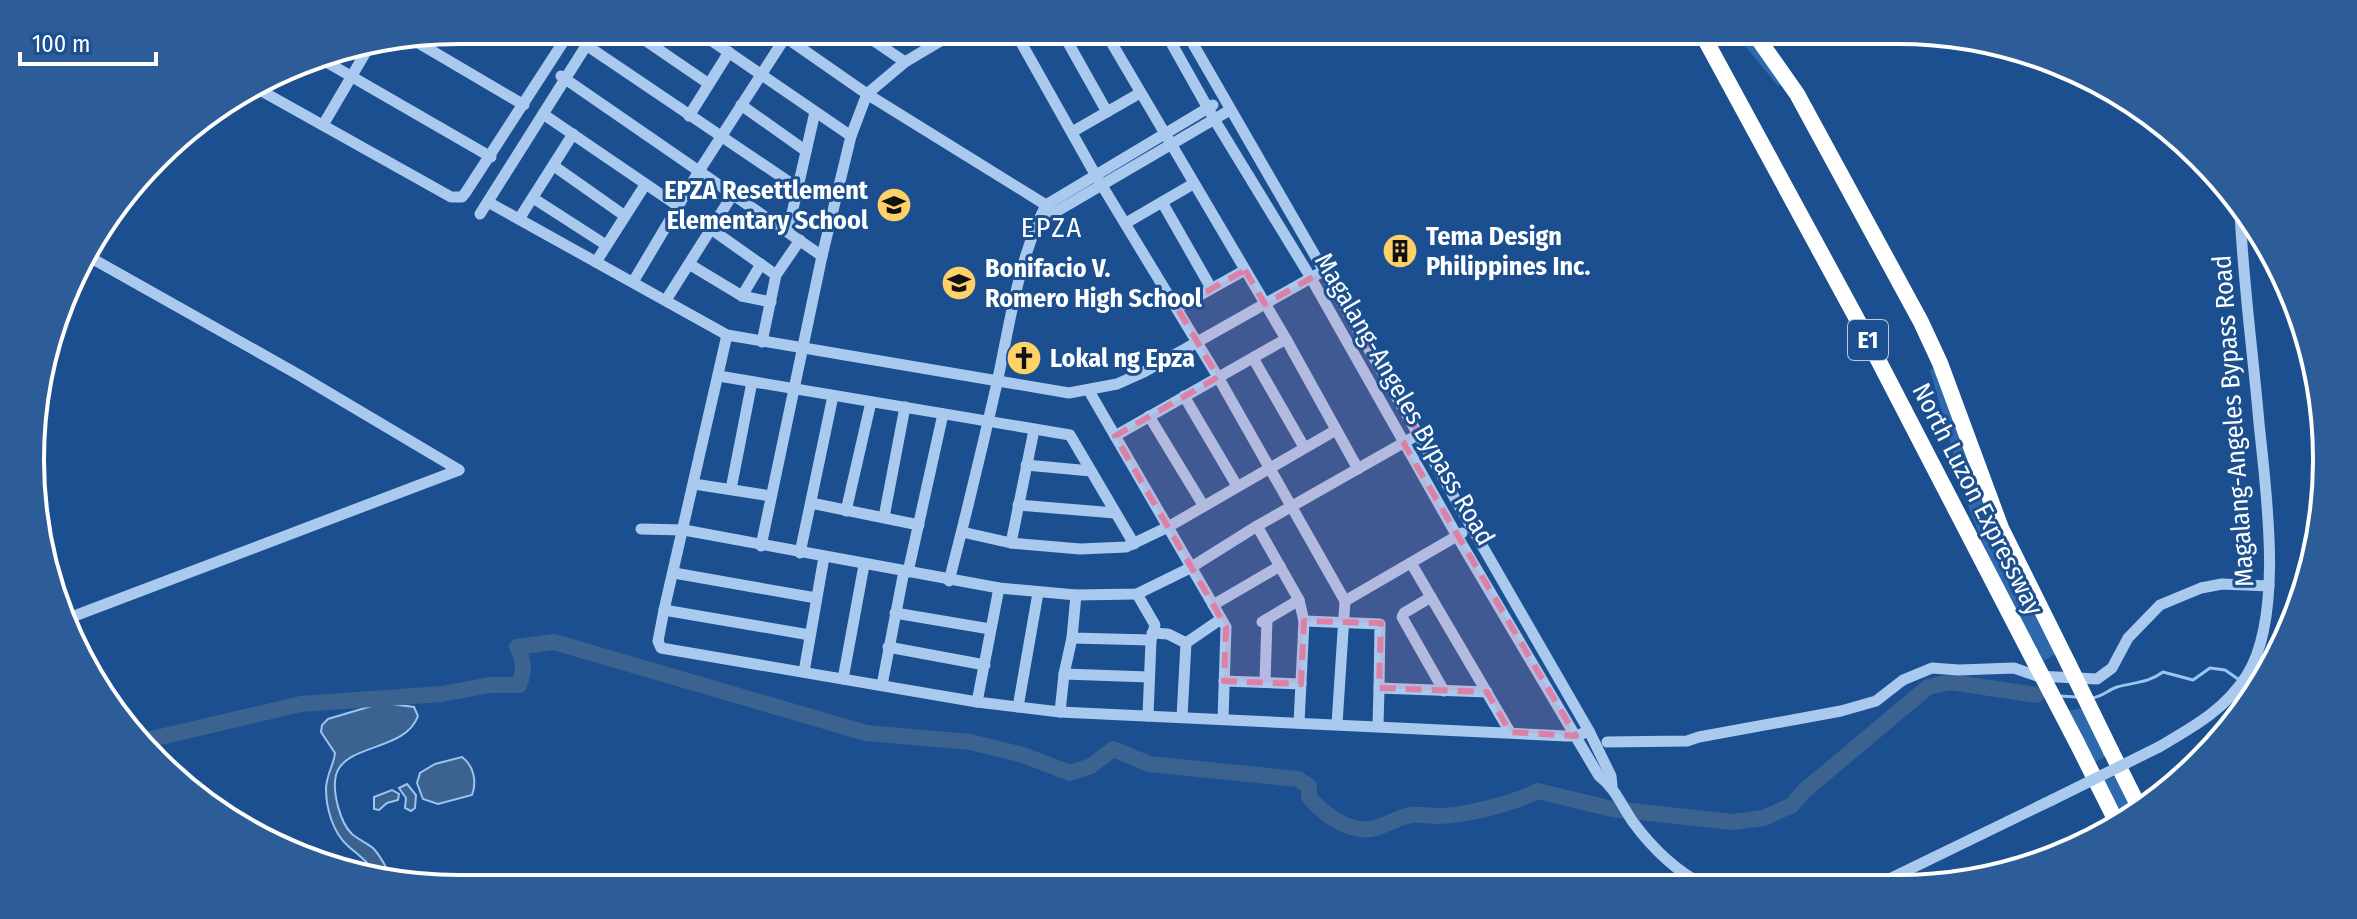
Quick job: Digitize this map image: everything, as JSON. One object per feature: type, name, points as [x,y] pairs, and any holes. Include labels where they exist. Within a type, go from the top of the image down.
[{"type":"highway","name":"North Luzon Expressway","points":[[1708,44],[1858,321],[2113,814]]},
{"type":"highway","name":"North Luzon Expressway","points":[[1762,44],[1797,94],[1921,322],[1940,363],[2001,528],[2135,800]]},
{"type":"street","points":[[265,93],[451,197],[462,197],[562,44]]},
{"type":"street","points":[[650,44],[709,84]]},
{"type":"street","points":[[717,44],[851,136]]},
{"type":"street","points":[[633,282],[777,44]]},
{"type":"street","points":[[799,44],[867,94],[1050,210]]},
{"type":"street","points":[[883,44],[905,62]]},
{"type":"street","points":[[761,546],[792,388],[851,136],[867,94],[905,62],[933,44]]},
{"type":"street","points":[[1023,44],[1098,179],[1218,377],[1345,601],[1337,724]]},
{"type":"street","points":[[1069,44],[1107,112]]},
{"type":"street","points":[[1112,44],[1286,339],[1358,469]]},
{"type":"street","name":"Magalang-Angeles Bypass Road","points":[[1172,44],[1599,776],[1614,789]]},
{"type":"street","name":"Magalang-Angeles Bypass Road","points":[[1193,44],[1589,731],[1614,789],[1632,821],[1663,857],[1689,875]]},
{"type":"street","points":[[480,214],[586,45],[798,188]]},
{"type":"street","points":[[424,46],[524,105]]},
{"type":"street","points":[[689,116],[729,52]]},
{"type":"street","points":[[323,125],[364,55]]},
{"type":"street","points":[[331,65],[491,157]]},
{"type":"street","points":[[563,78],[822,256]]},
{"type":"street","points":[[1072,132],[1140,93]]},
{"type":"street","points":[[741,105],[806,151]]},
{"type":"street","points":[[949,581],[988,422],[1017,285],[1039,220],[1098,179],[1227,105]]},
{"type":"street","points":[[788,231],[815,112]]},
{"type":"street","points":[[543,114],[678,206]]},
{"type":"street","points":[[519,219],[573,134]]},
{"type":"street","points":[[554,166],[625,216]]},
{"type":"street","points":[[1126,223],[1193,184]]},
{"type":"street","points":[[596,262],[645,185]]},
{"type":"street","points":[[666,300],[733,194]]},
{"type":"street","points":[[533,198],[606,245]]},
{"type":"street","points":[[488,202],[727,335],[1058,392],[1089,391],[1117,384],[1144,372],[1325,270]]},
{"type":"street","points":[[1162,202],[1211,288]]},
{"type":"street","name":"Magalang-Angeles Bypass Road","points":[[1898,875],[2199,725],[2229,698],[2247,675],[2265,627],[2269,586],[2264,478],[2241,227]]},
{"type":"street","points":[[711,229],[776,275]]},
{"type":"street","points":[[762,342],[776,275],[800,240]]},
{"type":"street","points":[[75,616],[459,470],[299,375],[95,260]]},
{"type":"street","points":[[689,264],[742,296],[771,302]]},
{"type":"street","points":[[742,296],[761,264]]},
{"type":"street","points":[[1177,308],[1245,270]]},
{"type":"street","points":[[727,335],[664,610],[658,641],[661,648],[977,702],[1060,712],[1576,736],[1589,731]]},
{"type":"street","points":[[1115,436],[1286,339]]},
{"type":"street","points":[[1253,358],[1304,447]]},
{"type":"street","points":[[719,376],[1070,435],[1134,544]]},
{"type":"street","points":[[731,489],[752,382]]},
{"type":"street","points":[[1089,391],[1228,633],[1223,719]]},
{"type":"street","points":[[800,553],[833,396]]},
{"type":"street","points":[[1184,396],[1237,486]]},
{"type":"street","points":[[846,511],[871,402]]},
{"type":"street","points":[[884,517],[905,407]]},
{"type":"street","points":[[882,685],[895,613],[919,525],[943,414]]},
{"type":"street","points":[[1149,416],[1203,505]]},
{"type":"street","points":[[1011,543],[1034,430]]},
{"type":"street","points":[[962,532],[1011,543],[1080,549],[1134,544],[1336,430]]},
{"type":"street","points":[[641,529],[684,530],[999,588],[1076,595],[1137,594],[1190,568],[1257,526],[1419,434]]},
{"type":"street","points":[[1026,465],[1091,471]]},
{"type":"street","points":[[694,484],[771,496]]},
{"type":"street","points":[[811,503],[919,525]]},
{"type":"street","points":[[1018,505],[1115,513]]},
{"type":"street","points":[[1257,526],[1299,600],[1304,621],[1299,723]]},
{"type":"street","points":[[1345,601],[1471,527]]},
{"type":"street","points":[[804,672],[824,557]]},
{"type":"street","points":[[1411,563],[1510,732]]},
{"type":"street","points":[[843,679],[864,565]]},
{"type":"street","points":[[1213,605],[1280,566]]},
{"type":"street","points":[[674,573],[816,598]]},
{"type":"street","points":[[1607,742],[1687,741],[1841,711],[1876,701],[1903,680],[1932,668],[2014,668],[2037,676],[2097,679],[2112,668],[2128,638],[2160,605],[2201,588],[2222,584],[2269,586]]},
{"type":"street","points":[[977,702],[999,588]]},
{"type":"street","points":[[1018,707],[1038,593]]},
{"type":"street","points":[[1137,594],[1155,623],[1148,716]]},
{"type":"street","points":[[1060,712],[1076,595]]},
{"type":"street","points":[[1431,597],[1402,617],[1444,691]]},
{"type":"street","points":[[1265,682],[1263,622],[1299,600]]},
{"type":"street","points":[[664,610],[810,635]]},
{"type":"street","points":[[895,613],[990,629]]},
{"type":"street","points":[[1186,643],[1221,619]]},
{"type":"street","points":[[1304,621],[1380,624],[1378,726]]},
{"type":"street","points":[[1072,638],[1168,634],[1186,643]]},
{"type":"street","points":[[1182,717],[1186,643]]},
{"type":"street","points":[[888,647],[985,665]]},
{"type":"street","points":[[1064,674],[1149,677]]},
{"type":"street","points":[[1224,681],[1301,684]]},
{"type":"street","points":[[1379,688],[1487,692]]},
{"type":"highlighted area","points":[[1245,270],[1265,304],[1325,270],[1419,434],[1404,444],[1576,736],[1510,732],[1487,692],[1379,688],[1381,623],[1304,621],[1301,684],[1224,681],[1226,627],[1115,436],[1218,377],[1177,308]]},
{"type":"shaded area","points":[[1744,44],[1756,44],[1784,82],[1778,86]]},
{"type":"shaded area","points":[[1937,367],[2056,654],[2042,662],[1983,544],[1967,503],[1930,370]]},
{"type":"shaded area","points":[[375,705],[414,707],[418,716],[411,728],[401,736],[351,757],[336,775],[335,789],[338,806],[348,829],[371,846],[387,868],[369,865],[343,841],[334,827],[326,789],[335,753],[321,732],[322,725],[328,719]]},
{"type":"shaded area","points":[[2083,708],[2108,755],[2092,764],[2067,711]]},
{"type":"shaded area","points":[[462,757],[473,774],[472,795],[438,804],[423,799],[417,783],[420,773],[435,764]]},
{"type":"shaded area","points":[[2114,768],[2131,803],[2116,812],[2098,777]]},
{"type":"shaded area","points":[[407,784],[416,795],[415,808],[411,811],[405,808],[406,798],[399,788]]},
{"type":"shaded area","points":[[392,790],[399,794],[398,800],[387,803],[379,810],[374,809],[374,797]]},
{"type":"waterway","points":[[152,739],[301,704],[442,694],[490,685],[519,685],[523,666],[517,647],[554,642],[866,733],[970,742],[1023,755],[1070,773],[1091,766],[1113,749],[1149,764],[1298,779],[1309,786],[1309,797],[1325,813],[1345,825],[1366,830],[1412,815],[1437,816],[1475,811],[1538,791],[1612,809],[1733,822],[1764,818],[1792,805],[1804,791],[1928,687],[1950,682],[2036,695]]},
{"type":"waterway","points":[[2092,698],[2163,672],[2193,680],[2210,668],[2225,670],[2238,679]]},
{"type":"waterway","points":[[2060,696],[2077,697]]},
{"type":"place","name":"EPZA Resettlement Elementary School","points":[[894,205]]},
{"type":"place","name":"Tema Design Philippines Inc.","points":[[1400,251]]},
{"type":"place","name":"Bonifacio V. Romero High School","points":[[959,283]]},
{"type":"place","name":"Lokal ng Epza","points":[[1024,358]]},
{"type":"district","name":"EPZA","points":[[1052,227]]}]
